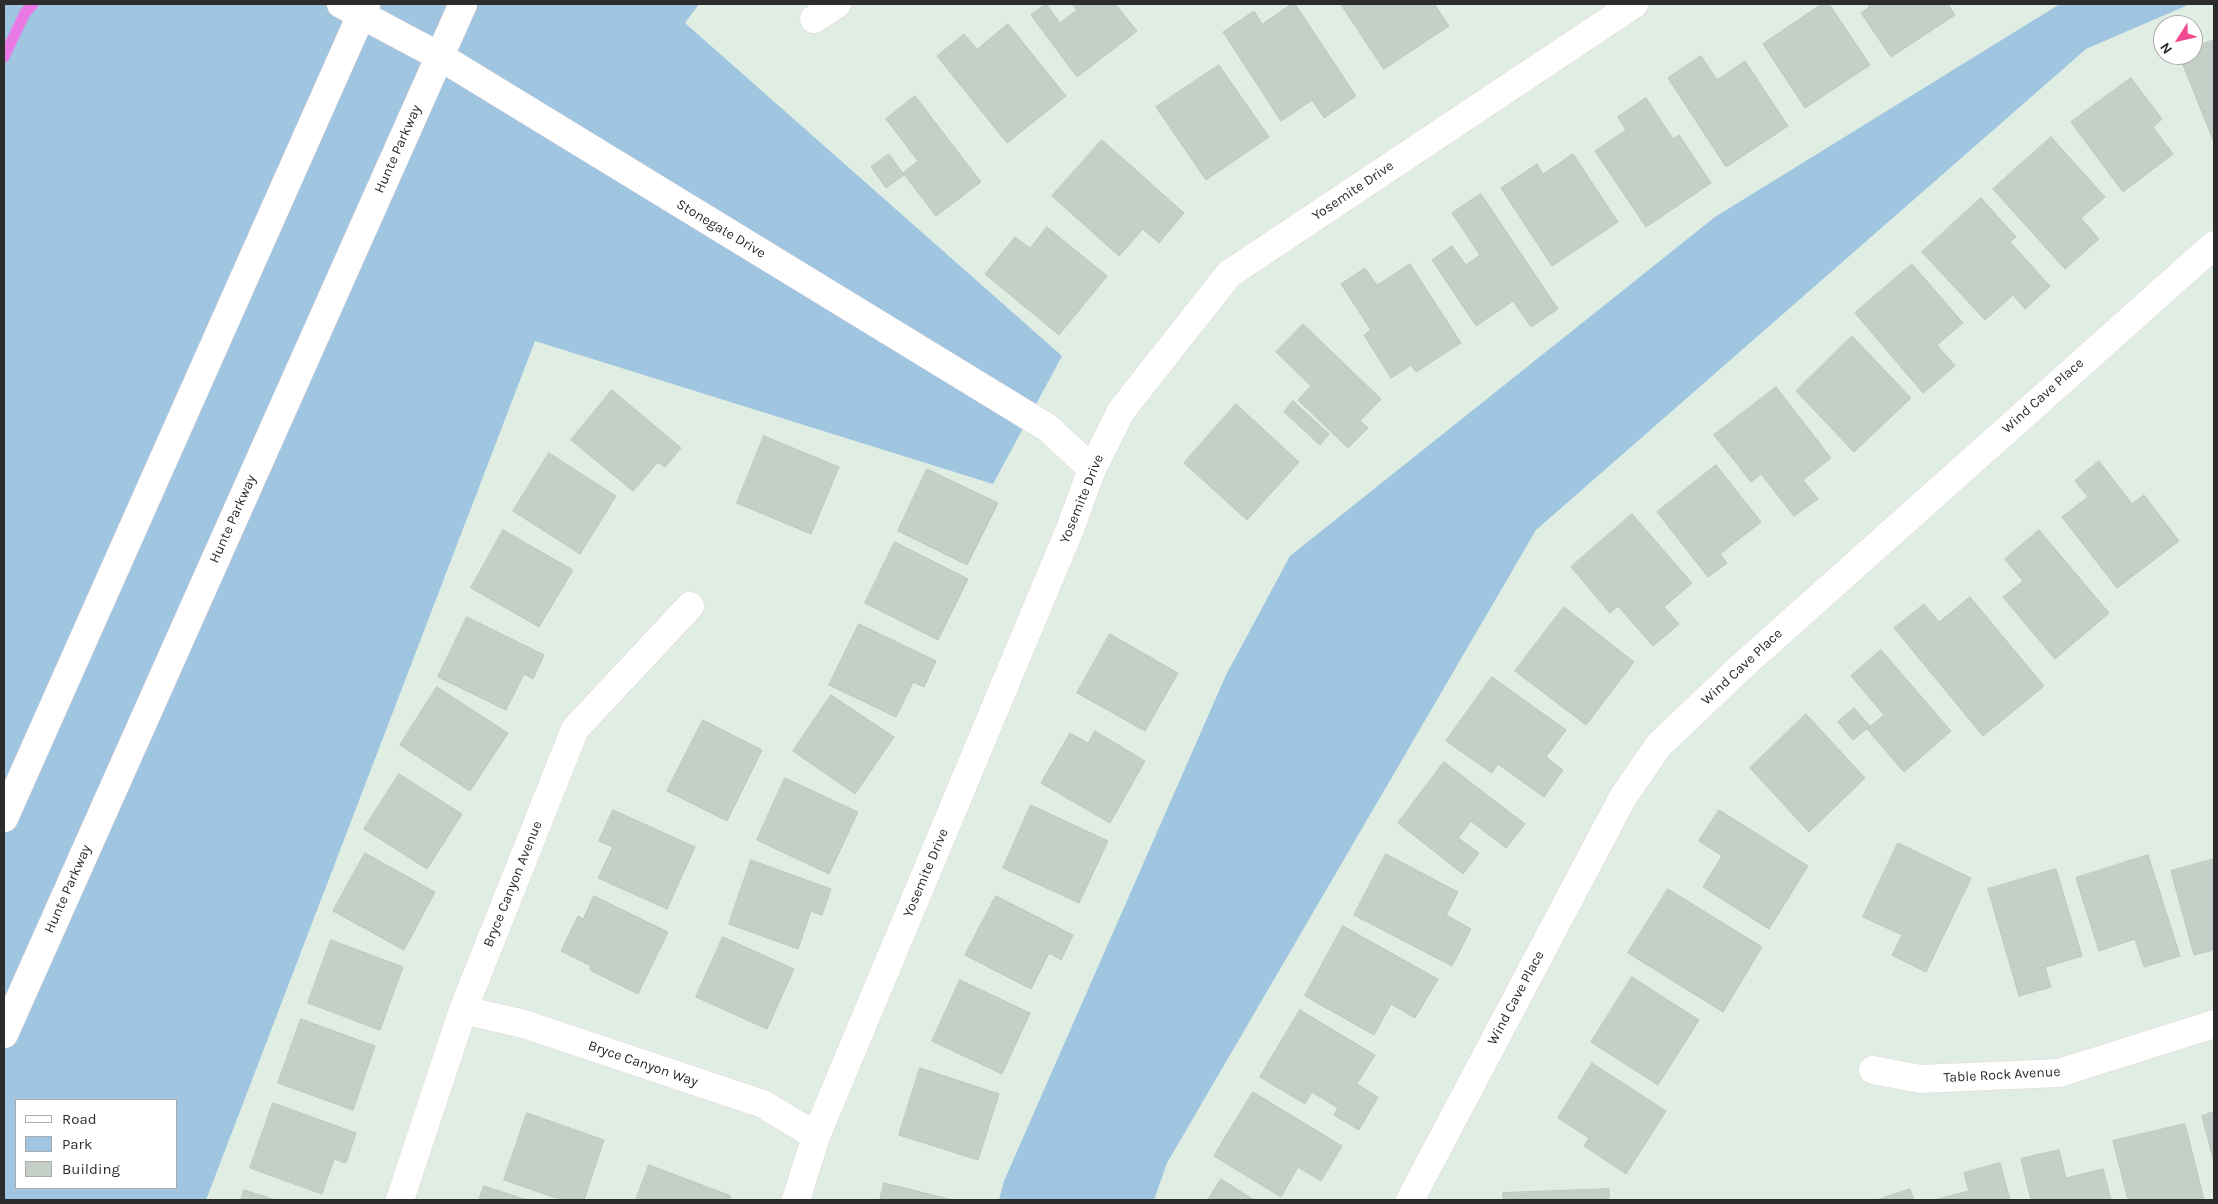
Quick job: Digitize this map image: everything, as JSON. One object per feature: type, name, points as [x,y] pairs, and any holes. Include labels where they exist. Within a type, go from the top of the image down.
[{"type":"street","name":"Hunte Parkway","points":[[4,1034],[463,4]]},
{"type":"street","points":[[814,19],[837,4]]},
{"type":"street","name":"Yosemite Drive","points":[[796,1200],[816,1136],[1070,529],[1092,469],[1122,411],[1230,274],[1634,4]]},
{"type":"street","name":"Stonegate Drive","points":[[356,7],[1048,428],[1092,469]]},
{"type":"street","points":[[4,818],[356,7]]},
{"type":"street","name":"Wind Cave Place","points":[[1410,1200],[1623,796],[1659,745],[1741,667],[2214,245]]},
{"type":"street","name":"Bryce Canyon Avenue","points":[[400,1200],[463,1010],[574,729],[690,606]]},
{"type":"street","name":"Bryce Canyon Way","points":[[463,1010],[524,1024],[763,1104],[816,1136]]},
{"type":"street","name":"Table Rock Avenue","points":[[1873,1070],[1920,1080],[2059,1073],[2214,1024]]},
{"type":"green space","points":[[4,4],[699,4],[685,23],[1062,356],[993,484],[535,341],[206,1200],[4,1200]]},
{"type":"green space","points":[[2060,4],[2190,4],[2165,15],[2153,15],[2153,20],[2086,49],[1536,530],[1167,1163],[1154,1200],[999,1200],[1004,1181],[1226,675],[1290,556],[1715,217]]},
{"type":"building","points":[[1046,4],[1060,23],[1077,10],[1072,4],[1115,4],[1137,31],[1077,77],[1031,15]]},
{"type":"building","points":[[1292,4],[1295,4],[1356,96],[1324,118],[1312,100],[1281,121],[1223,32],[1254,11],[1262,24]]},
{"type":"building","points":[[1341,4],[1434,4],[1449,26],[1384,69]]},
{"type":"building","points":[[1822,4],[1829,4],[1870,65],[1805,108],[1763,44]]},
{"type":"building","points":[[1867,4],[1948,4],[1955,15],[1891,57],[1861,13],[1869,7]]},
{"type":"building","points":[[1008,24],[1066,96],[1007,143],[937,56],[964,34],[977,49]]},
{"type":"building","points":[[2214,40],[2214,142],[2183,65],[2203,65],[2203,44]]},
{"type":"building","points":[[1701,56],[1717,80],[1745,61],[1788,126],[1726,167],[1668,78]]},
{"type":"building","points":[[1219,65],[1269,137],[1206,180],[1156,107]]},
{"type":"building","points":[[2131,78],[2162,119],[2153,127],[2173,154],[2123,192],[2071,122]]},
{"type":"building","points":[[915,96],[981,182],[936,216],[903,173],[918,161],[886,119]]},
{"type":"building","points":[[1646,98],[1673,139],[1679,135],[1711,183],[1646,227],[1595,151],[1626,130],[1618,117]]},
{"type":"building","points":[[2051,137],[2105,197],[2081,218],[2099,239],[2065,269],[1993,189]]},
{"type":"building","points":[[1102,140],[1184,213],[1159,243],[1143,229],[1119,256],[1052,196]]},
{"type":"building","points":[[889,154],[904,175],[886,188],[871,167]]},
{"type":"building","points":[[1573,154],[1618,222],[1552,266],[1501,188],[1537,164],[1543,174]]},
{"type":"building","points":[[1481,194],[1558,309],[1531,327],[1513,301],[1476,326],[1432,260],[1452,246],[1466,265],[1480,255],[1452,213]]},
{"type":"building","points":[[1981,198],[2016,237],[2010,242],[2050,286],[2025,309],[2013,295],[1985,320],[1922,252]]},
{"type":"building","points":[[1047,227],[1107,276],[1059,335],[985,274],[1015,237],[1030,248]]},
{"type":"building","points":[[1410,264],[1461,343],[1416,372],[1411,365],[1391,378],[1364,335],[1371,330],[1341,284],[1365,268],[1377,285]]},
{"type":"building","points":[[1912,264],[1963,323],[1937,345],[1955,366],[1923,393],[1855,313]]},
{"type":"building","points":[[1303,324],[1381,399],[1360,421],[1368,428],[1348,448],[1298,400],[1311,386],[1276,352]]},
{"type":"building","points":[[1852,336],[1911,398],[1854,452],[1796,391]]},
{"type":"building","points":[[1776,387],[1831,458],[1803,480],[1818,499],[1794,516],[1761,474],[1751,482],[1714,435]]},
{"type":"building","points":[[612,390],[681,448],[665,467],[658,462],[633,491],[571,440]]},
{"type":"building","points":[[1293,401],[1329,434],[1320,445],[1284,412]]},
{"type":"building","points":[[1236,404],[1299,462],[1247,520],[1184,463]]},
{"type":"building","points":[[764,436],[839,467],[811,534],[737,503]]},
{"type":"building","points":[[549,453],[616,496],[580,554],[513,511]]},
{"type":"building","points":[[2099,461],[2132,504],[2144,495],[2179,541],[2117,588],[2062,517],[2088,497],[2075,481]]},
{"type":"building","points":[[1716,465],[1761,522],[1720,554],[1727,563],[1708,577],[1657,512]]},
{"type":"building","points":[[927,469],[998,503],[967,565],[898,531]]},
{"type":"building","points":[[1632,514],[1692,583],[1664,607],[1679,624],[1653,646],[1618,606],[1610,613],[1571,567]]},
{"type":"building","points":[[503,530],[573,570],[539,627],[471,588]]},
{"type":"building","points":[[2039,530],[2109,613],[2055,659],[2003,597],[2023,581],[2005,559]]},
{"type":"building","points":[[895,542],[968,579],[938,640],[865,603]]},
{"type":"building","points":[[1970,597],[2044,686],[1983,736],[1894,628],[1924,604],[1939,622]]},
{"type":"building","points":[[1564,607],[1634,662],[1586,725],[1515,671]]},
{"type":"building","points":[[467,617],[544,655],[533,679],[524,674],[506,710],[438,677]]},
{"type":"building","points":[[859,624],[936,661],[924,687],[913,682],[896,717],[829,685]]},
{"type":"building","points":[[1110,634],[1178,673],[1145,731],[1077,693]]},
{"type":"building","points":[[1881,650],[1951,731],[1904,772],[1867,729],[1884,715],[1851,676]]},
{"type":"building","points":[[1492,677],[1566,730],[1546,757],[1563,770],[1544,797],[1498,764],[1492,773],[1446,741]]},
{"type":"building","points":[[437,687],[508,733],[470,791],[400,745]]},
{"type":"building","points":[[831,695],[894,737],[855,794],[793,751]]},
{"type":"building","points":[[1854,708],[1870,726],[1853,740],[1838,722]]},
{"type":"building","points":[[1806,714],[1865,778],[1809,832],[1750,768]]},
{"type":"building","points":[[703,720],[762,750],[727,821],[667,791]]},
{"type":"building","points":[[1095,731],[1145,761],[1110,823],[1041,783],[1070,733],[1088,743]]},
{"type":"building","points":[[1444,762],[1525,824],[1506,848],[1471,821],[1458,838],[1479,853],[1463,874],[1398,823]]},
{"type":"building","points":[[399,774],[462,814],[427,869],[364,829]]},
{"type":"building","points":[[785,778],[858,812],[829,874],[757,840]]},
{"type":"building","points":[[1031,805],[1108,841],[1079,903],[1003,868]]},
{"type":"building","points":[[613,810],[695,847],[667,909],[598,878],[613,847],[599,841]]},
{"type":"building","points":[[1719,810],[1808,866],[1769,929],[1703,887],[1722,856],[1699,841]]},
{"type":"building","points":[[1898,843],[1971,878],[1926,972],[1892,955],[1902,935],[1863,917]]},
{"type":"building","points":[[365,853],[435,892],[404,950],[333,911]]},
{"type":"building","points":[[1386,854],[1458,892],[1446,915],[1471,929],[1452,966],[1354,915]]},
{"type":"building","points":[[2148,855],[2180,956],[2144,967],[2135,939],[2099,951],[2076,878]]},
{"type":"building","points":[[2214,859],[2214,950],[2194,955],[2171,871]]},
{"type":"building","points":[[751,860],[831,889],[822,915],[811,911],[798,949],[729,924]]},
{"type":"building","points":[[2056,869],[2082,956],[2045,967],[2051,987],[2019,996],[1988,889]]},
{"type":"building","points":[[1668,889],[1762,947],[1723,1012],[1628,953]]},
{"type":"building","points":[[594,896],[668,932],[638,994],[590,970],[591,966],[561,951],[578,916],[583,919]]},
{"type":"building","points":[[996,896],[1073,935],[1061,960],[1049,953],[1031,989],[965,955]]},
{"type":"building","points":[[1343,926],[1438,979],[1415,1018],[1391,1004],[1374,1035],[1305,996]]},
{"type":"building","points":[[723,937],[794,969],[767,1029],[696,997]]},
{"type":"building","points":[[331,940],[403,967],[380,1030],[308,1003]]},
{"type":"building","points":[[1632,977],[1699,1020],[1658,1085],[1591,1042]]},
{"type":"building","points":[[960,980],[1030,1013],[1002,1074],[932,1041]]},
{"type":"building","points":[[1300,1010],[1375,1055],[1357,1084],[1378,1097],[1359,1130],[1334,1115],[1338,1108],[1312,1092],[1305,1104],[1260,1077]]},
{"type":"building","points":[[301,1019],[375,1046],[353,1110],[278,1083]]},
{"type":"building","points":[[1592,1063],[1666,1111],[1626,1174],[1584,1146],[1589,1138],[1558,1118]]},
{"type":"building","points":[[920,1068],[999,1094],[978,1160],[899,1135]]},
{"type":"building","points":[[1253,1092],[1342,1146],[1321,1181],[1298,1167],[1281,1197],[1214,1156]]},
{"type":"building","points":[[273,1103],[356,1133],[346,1163],[334,1159],[322,1194],[250,1168]]},
{"type":"building","points":[[2214,1112],[2214,1162],[2202,1116]]},
{"type":"building","points":[[527,1113],[604,1140],[584,1200],[562,1200],[504,1180]]},
{"type":"building","points":[[2185,1124],[2204,1200],[2128,1200],[2113,1141]]},
{"type":"building","points":[[2059,1150],[2066,1178],[2103,1169],[2111,1200],[2031,1200],[2021,1159]]},
{"type":"building","points":[[2000,1163],[2010,1200],[1934,1200],[1969,1191],[1964,1173]]},
{"type":"building","points":[[649,1165],[731,1196],[729,1200],[636,1200]]},
{"type":"building","points":[[1221,1179],[1254,1200],[1208,1200]]},
{"type":"building","points":[[884,1183],[953,1200],[880,1200]]},
{"type":"building","points":[[484,1186],[527,1200],[479,1200]]},
{"type":"building","points":[[1609,1189],[1609,1200],[1503,1200],[1503,1193]]},
{"type":"building","points":[[1910,1189],[1914,1200],[1877,1200]]},
{"type":"building","points":[[244,1190],[276,1200],[241,1200]]},
{"type":"waterway","points":[[4,57],[25,13],[33,4]]}]
